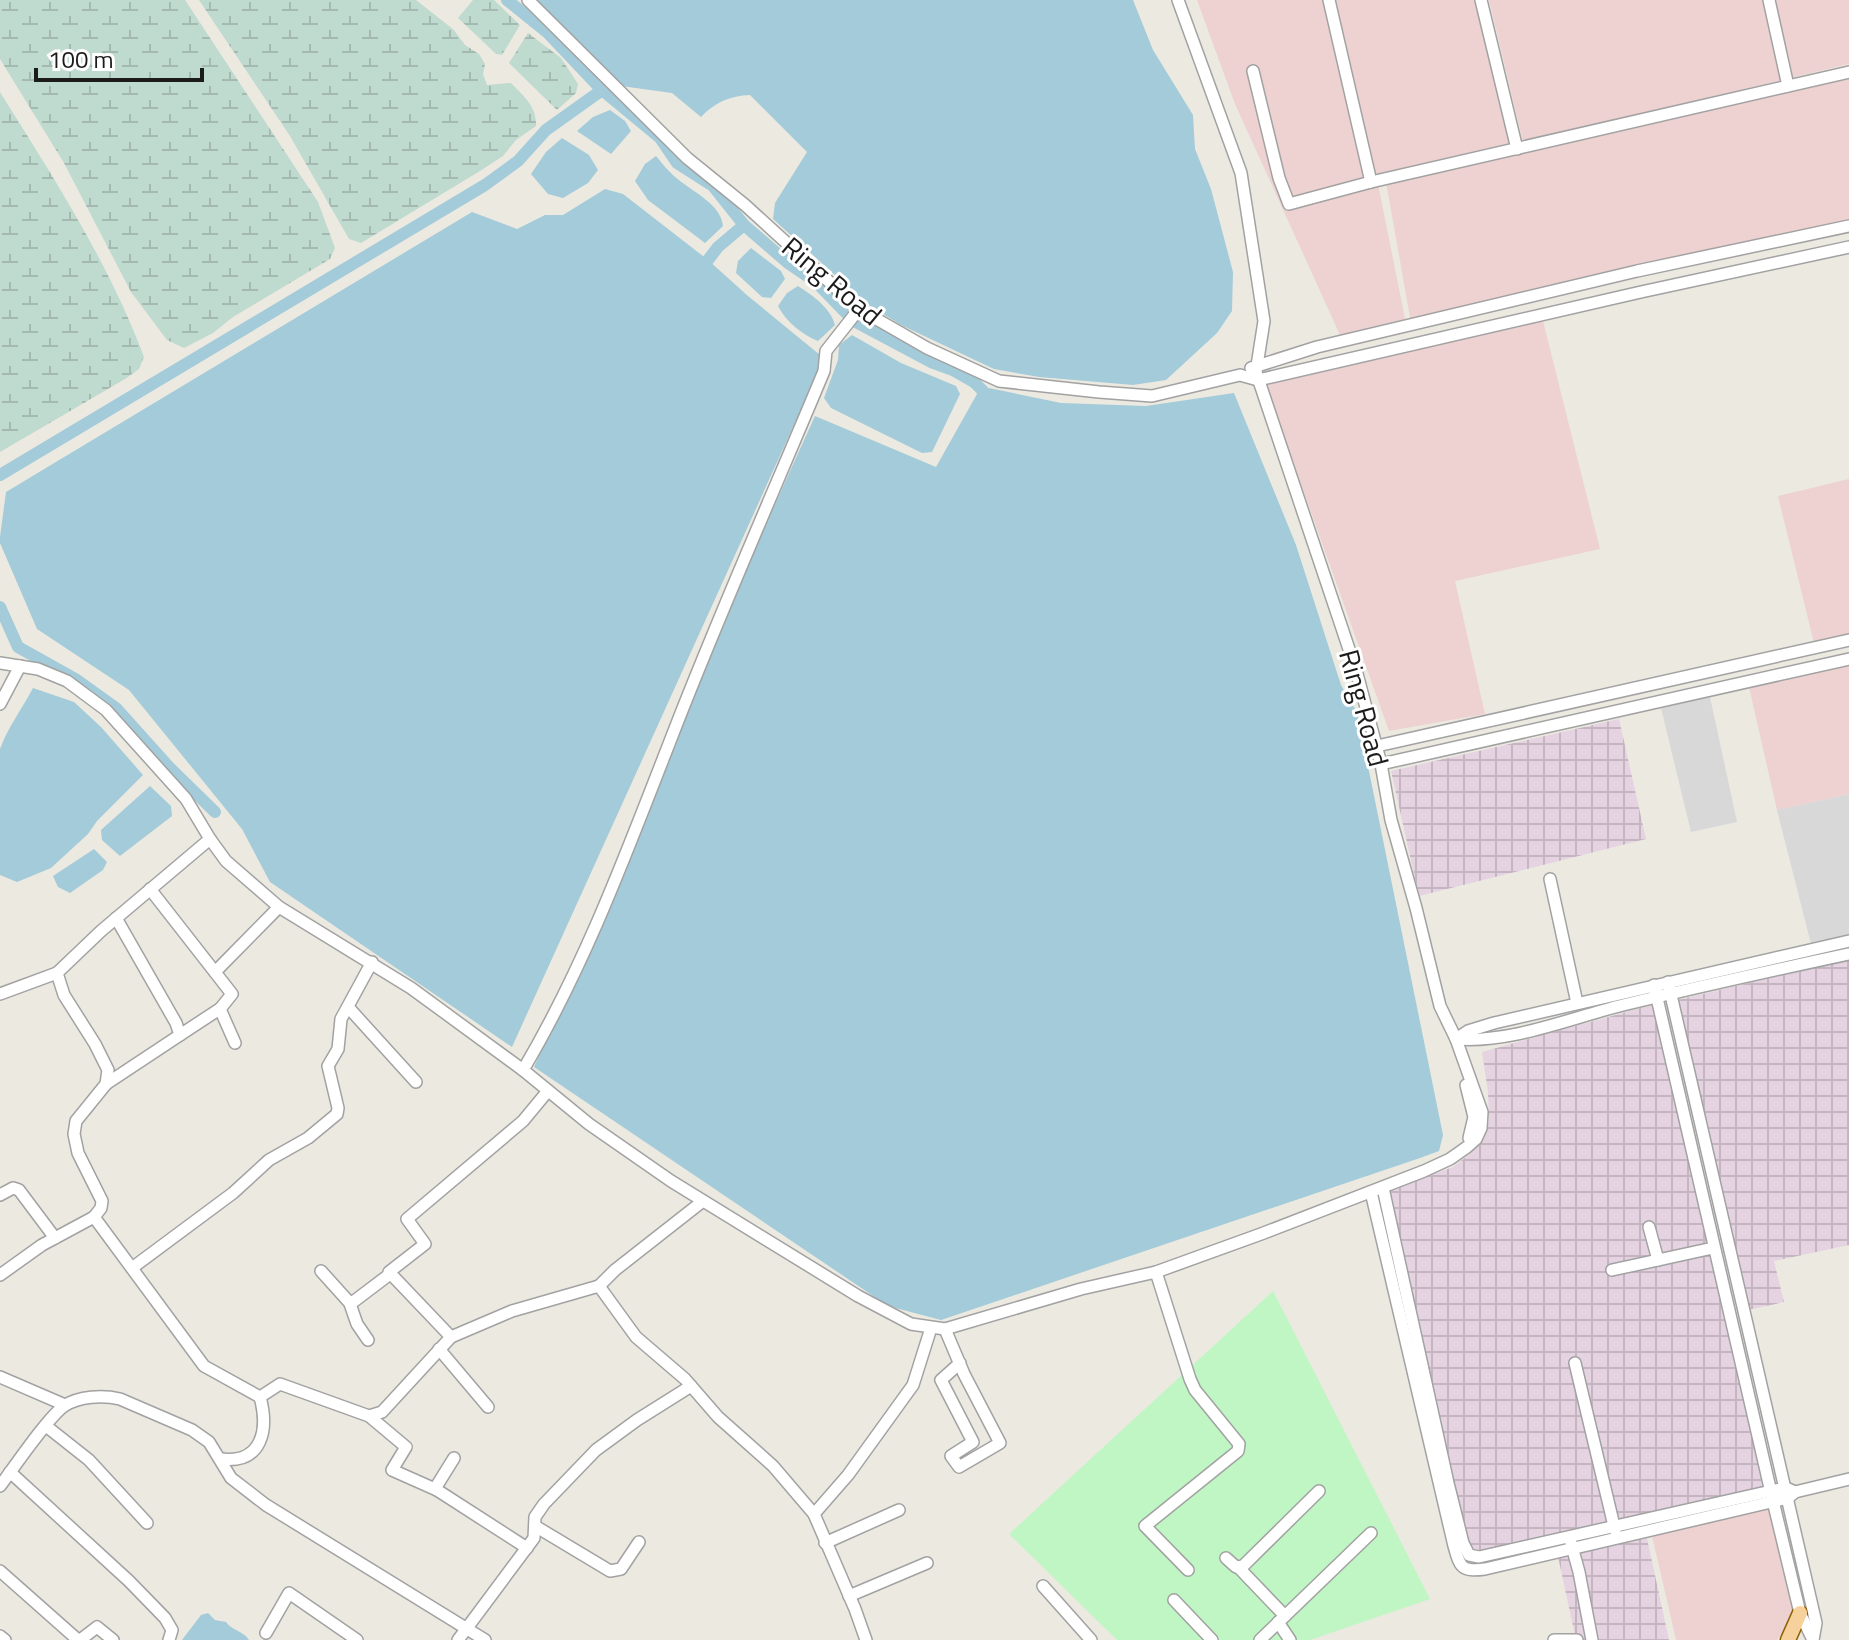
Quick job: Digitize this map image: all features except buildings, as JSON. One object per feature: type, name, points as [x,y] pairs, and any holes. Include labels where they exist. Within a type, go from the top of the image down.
[{"type":"main road","points":[[1788,1640],[1800,1613]]},
{"type":"street","name":"Ring Road","points":[[1178,0],[1241,173],[1264,321],[1256,364],[1258,380],[1356,670],[1377,746],[1391,820],[1440,1006],[1456,1039],[1482,1112],[1481,1128],[1476,1139],[1467,1147],[1437,1165],[1377,1190]]},
{"type":"street","points":[[1329,0],[1371,182]]},
{"type":"street","points":[[1481,0],[1517,149]]},
{"type":"street","points":[[1769,0],[1788,86]]},
{"type":"street","name":"Ring Road","points":[[529,1],[687,158],[745,205],[857,311],[927,348],[999,381],[1152,396],[1240,375],[1258,380]]},
{"type":"street","points":[[1253,71],[1288,204],[1371,182],[1849,72]]},
{"type":"street","points":[[1240,375],[1256,364],[1317,347],[1849,226]]},
{"type":"street","points":[[1258,380],[1849,247]]},
{"type":"street","points":[[1603,280],[1607,300]]},
{"type":"street","points":[[523,1070],[541,1040],[623,862],[824,371],[826,351],[857,311]]},
{"type":"street","points":[[1377,746],[1849,640]]},
{"type":"street","points":[[1381,764],[1849,659]]},
{"type":"street","points":[[0,663],[38,669],[67,681],[106,710],[186,799],[210,839],[236,871],[279,907],[372,962],[523,1070],[547,1092],[612,1140],[703,1201],[858,1296],[911,1324],[945,1329],[1081,1289],[1156,1272],[1377,1190],[1458,1561],[1463,1568],[1471,1571],[1570,1542],[1849,1479]]},
{"type":"street","points":[[0,704],[20,666]]},
{"type":"street","points":[[1592,698],[1596,716]]},
{"type":"street","points":[[1503,719],[1508,736]]},
{"type":"street","points":[[0,994],[57,973],[116,918],[210,839]]},
{"type":"street","points":[[1550,879],[1577,1003]]},
{"type":"street","points":[[0,1275],[55,1238],[94,1217],[101,1208],[102,1201],[78,1153],[74,1134],[76,1121],[106,1084],[173,1042],[232,997],[150,889]]},
{"type":"street","points":[[215,972],[279,907]]},
{"type":"street","points":[[116,918],[180,1035]]},
{"type":"street","points":[[1456,1039],[1468,1031],[1494,1023],[1577,1003],[1669,988],[1849,941]]},
{"type":"street","points":[[1669,988],[1849,954]]},
{"type":"street","points":[[132,1268],[233,1193],[269,1160],[308,1138],[337,1114],[328,1066],[338,1049],[340,1022],[372,962]]},
{"type":"street","points":[[57,973],[64,995],[108,1070],[106,1084]]},
{"type":"street","points":[[1669,988],[1790,1493],[1816,1623],[1813,1640]]},
{"type":"street","points":[[1456,1039],[1475,1040],[1528,1031],[1656,991]]},
{"type":"street","points":[[1656,991],[1713,1248],[1800,1613],[1813,1640]]},
{"type":"street","points":[[348,1007],[416,1082]]},
{"type":"street","points":[[221,1008],[235,1043]]},
{"type":"street","points":[[349,1301],[357,1301],[425,1244],[408,1222],[408,1216],[523,1121],[547,1092]]},
{"type":"street","points":[[0,1195],[13,1188],[19,1190],[55,1238]]},
{"type":"street","points":[[369,1416],[382,1412],[451,1337],[512,1311],[599,1286],[625,1261],[703,1201]]},
{"type":"street","points":[[94,1217],[204,1366],[260,1397]]},
{"type":"street","points":[[1649,1227],[1658,1260]]},
{"type":"street","points":[[1612,1270],[1713,1248]]},
{"type":"street","points":[[321,1271],[349,1301],[357,1324],[368,1340]]},
{"type":"street","points":[[1156,1272],[1185,1368],[1195,1390],[1239,1444],[1238,1451],[1145,1526],[1188,1570]]},
{"type":"street","points":[[390,1274],[451,1337]]},
{"type":"street","points":[[1723,1285],[1738,1281]]},
{"type":"street","points":[[599,1286],[636,1337],[773,1466],[814,1514],[866,1640]]},
{"type":"street","points":[[814,1514],[848,1475],[913,1385],[931,1328]]},
{"type":"street","points":[[945,1329],[1000,1443],[959,1467],[951,1456],[973,1442],[941,1380],[960,1363]]},
{"type":"street","points":[[439,1349],[488,1407]]},
{"type":"street","points":[[1575,1363],[1616,1532]]},
{"type":"street","points":[[0,1377],[65,1405]]},
{"type":"street","points":[[260,1397],[280,1384],[369,1416],[406,1447],[392,1470],[437,1490],[527,1548]]},
{"type":"street","points":[[458,1640],[527,1548],[536,1533],[535,1517],[544,1504],[596,1450],[627,1426],[691,1386]]},
{"type":"street","points":[[0,1486],[65,1405],[88,1398],[108,1396],[120,1399],[192,1430],[209,1442],[231,1478],[266,1505],[485,1640]]},
{"type":"street","points":[[221,1459],[238,1461],[250,1454],[261,1439],[264,1425],[260,1397]]},
{"type":"street","points":[[1751,1410],[1767,1406]]},
{"type":"street","points":[[46,1426],[89,1460],[147,1523]]},
{"type":"street","points":[[437,1490],[454,1458]]},
{"type":"street","points":[[10,1472],[165,1618],[172,1630],[169,1640]]},
{"type":"street","points":[[1239,1568],[1319,1491]]},
{"type":"street","points":[[825,1543],[899,1510]]},
{"type":"street","points":[[535,1526],[610,1571],[621,1569],[639,1542]]},
{"type":"street","points":[[1260,1640],[1371,1533]]},
{"type":"street","points":[[1570,1542],[1592,1640]]},
{"type":"street","points":[[1226,1558],[1239,1568],[1281,1619],[1290,1640]]},
{"type":"street","points":[[849,1596],[927,1563]]},
{"type":"street","points":[[0,1571],[79,1640],[97,1627],[113,1640]]},
{"type":"street","points":[[1043,1586],[1091,1640]]},
{"type":"street","points":[[266,1633],[289,1593],[357,1640]]},
{"type":"street","points":[[1174,1600],[1212,1640]]},
{"type":"street","points":[[0,1636],[5,1640]]},
{"type":"street","points":[[1554,1640],[1577,1640]]},
{"type":"shaded area","points":[[1197,0],[1479,0],[1510,143],[1376,174],[1405,319],[1340,335],[1235,104]]},
{"type":"shaded area","points":[[1489,0],[1849,0],[1849,64],[1523,142]]},
{"type":"shaded area","points":[[1849,74],[1849,224],[1411,323],[1386,182]]},
{"type":"shaded area","points":[[1543,321],[1600,549],[1455,581],[1485,714],[1389,731],[1265,383]]},
{"type":"shaded area","points":[[1849,479],[1849,635],[1814,643],[1778,496]]},
{"type":"shaded area","points":[[1849,664],[1849,794],[1777,810],[1749,687]]},
{"type":"shaded area","points":[[1710,697],[1737,822],[1691,832],[1661,708]]},
{"type":"shaded area","points":[[1619,719],[1646,839],[1419,896],[1391,771]]},
{"type":"shaded area","points":[[1849,794],[1849,935],[1811,944],[1777,810]]},
{"type":"shaded area","points":[[1849,959],[1849,1245],[1774,1261],[1784,1302],[1739,1312],[1669,1002]]},
{"type":"shaded area","points":[[1662,1002],[1774,1491],[1468,1557],[1383,1193],[1453,1167],[1471,1153],[1484,1135],[1489,1121],[1482,1052]]},
{"type":"shaded area","points":[[1774,1499],[1802,1605],[1777,1640],[1676,1640],[1650,1527]]},
{"type":"shaded area","points":[[1645,1529],[1669,1640],[1576,1640],[1557,1552]]},
{"type":"green space","points":[[0,0],[185,0],[318,202],[335,248],[330,259],[184,348],[167,340],[131,292],[64,163],[0,59]]},
{"type":"green space","points":[[199,0],[416,0],[479,54],[485,64],[483,74],[487,85],[511,83],[520,92],[532,107],[536,126],[516,140],[503,156],[361,243],[349,239],[290,136]]},
{"type":"green space","points":[[473,0],[494,0],[520,25],[502,55],[496,54],[458,18]]},
{"type":"green space","points":[[528,33],[561,58],[578,84],[576,93],[557,110],[509,63]]},
{"type":"green space","points":[[0,92],[97,254],[144,357],[139,369],[125,379],[0,452]]},
{"type":"green space","points":[[1273,1291],[1430,1599],[1310,1640],[1117,1640],[1009,1534]]},
{"type":"water","points":[[532,0],[1133,0],[1153,50],[1193,115],[1195,149],[1211,189],[1233,272],[1232,311],[1217,333],[1166,380],[1133,385],[1039,377],[994,369],[901,325],[867,304],[773,219],[775,203],[807,152],[750,95],[723,101],[701,117],[672,93],[621,86]]},
{"type":"water","points":[[610,110],[625,121],[631,131],[611,154],[577,131],[593,117]]},
{"type":"water","points":[[562,138],[589,155],[598,170],[588,183],[563,198],[548,194],[531,174],[546,152]]},
{"type":"water","points":[[656,156],[674,176],[717,210],[723,226],[705,243],[648,200],[635,181],[645,164]]},
{"type":"water","points":[[605,189],[623,194],[708,260],[820,355],[817,374],[512,1047],[270,882],[242,829],[129,690],[37,629],[0,537],[6,492],[472,212],[517,229],[545,215],[563,215]]},
{"type":"water","points":[[751,248],[781,271],[785,279],[771,298],[762,297],[736,273],[738,261]]},
{"type":"water","points":[[798,286],[825,307],[833,319],[835,325],[818,341],[795,327],[778,306],[787,293]]},
{"type":"water","points":[[852,335],[901,363],[956,386],[960,394],[932,452],[922,453],[831,408],[824,398],[838,360],[839,345]]},
{"type":"water","points":[[989,388],[1061,403],[1146,406],[1234,393],[1296,545],[1341,685],[1357,712],[1443,1135],[1439,1151],[941,1320],[888,1306],[534,1067],[602,918],[766,524],[815,416],[936,467],[977,394]]},
{"type":"water","points":[[33,688],[74,702],[101,727],[143,775],[51,868],[17,882],[0,875],[0,749]]},
{"type":"water","points":[[150,786],[171,806],[172,816],[120,856],[102,840],[101,830]]},
{"type":"water","points":[[94,849],[107,862],[103,870],[70,893],[58,887],[53,876]]},
{"type":"water","points":[[208,1613],[249,1640],[182,1640],[201,1615]]},
{"type":"waterway","points":[[507,0],[548,33],[602,90],[660,138],[677,163],[713,186],[744,225],[708,260]]},
{"type":"waterway","points":[[0,475],[485,185],[518,161],[546,130],[602,90]]},
{"type":"waterway","points":[[744,225],[788,263],[816,282],[854,321],[931,362],[953,370],[983,391]]},
{"type":"waterway","points":[[0,607],[18,647],[77,680],[116,708],[215,812]]}]
